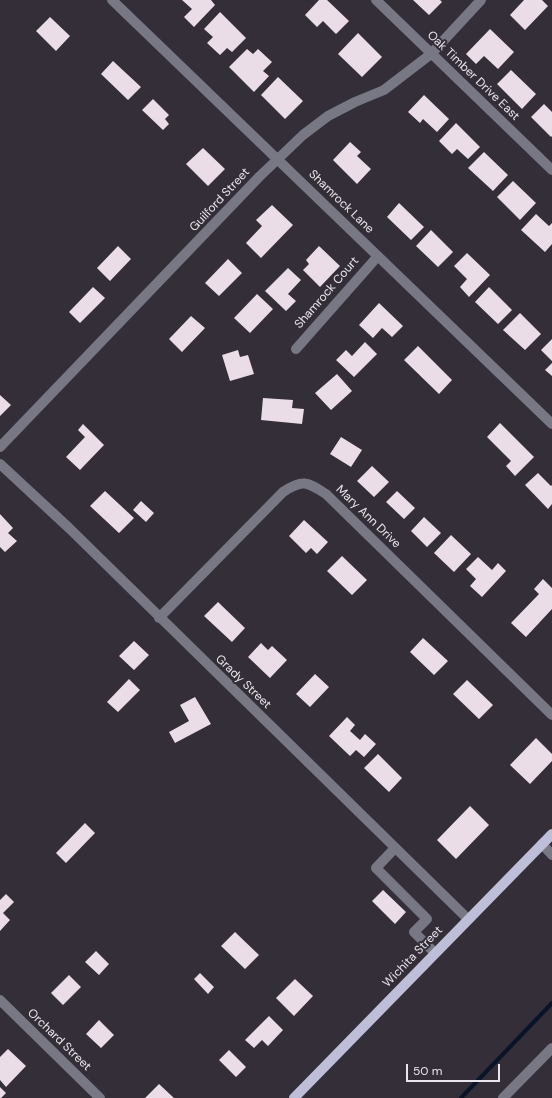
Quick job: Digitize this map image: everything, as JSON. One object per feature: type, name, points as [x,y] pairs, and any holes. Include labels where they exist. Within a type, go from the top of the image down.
[{"type":"main road","name":"Wichita Street","points":[[294,1098],[552,834]]},
{"type":"street","name":"Shamrock Lane","points":[[112,0],[552,424]]},
{"type":"street","name":"Oak Timber Drive East","points":[[376,0],[552,170]]},
{"type":"street","name":"Guilford Street","points":[[0,447],[260,176],[303,135],[328,116],[355,102],[384,90],[432,54],[481,0]]},
{"type":"street","name":"Shamrock Court","points":[[296,348],[378,256]]},
{"type":"street","name":"Grady Street","points":[[0,464],[69,528],[159,618],[468,919]]},
{"type":"street","name":"Mary Ann Drive","points":[[159,618],[284,492],[297,483],[311,484],[326,494],[552,715]]},
{"type":"street","points":[[542,844],[552,855]]},
{"type":"street","points":[[395,848],[376,868],[427,919],[414,932],[436,953]]},
{"type":"street","name":"Orchard Street","points":[[0,1000],[100,1098]]},
{"type":"street","points":[[503,1098],[552,1048]]},
{"type":"building","points":[[182,0],[211,0],[215,5],[194,27],[184,17],[192,9]]},
{"type":"building","points":[[319,0],[327,0],[349,21],[336,34],[323,21],[317,27],[305,15]]},
{"type":"building","points":[[413,0],[440,0],[442,2],[429,15]]},
{"type":"building","points":[[524,0],[542,0],[548,6],[525,30],[510,15]]},
{"type":"building","points":[[220,12],[246,38],[232,52],[227,48],[220,55],[207,43],[213,37],[204,29]]},
{"type":"building","points":[[50,17],[70,36],[56,51],[36,31]]},
{"type":"building","points":[[490,29],[514,52],[498,69],[484,56],[476,64],[466,54]]},
{"type":"building","points":[[358,33],[382,57],[362,77],[338,54]]},
{"type":"building","points":[[247,49],[253,54],[258,49],[272,62],[263,71],[269,76],[254,92],[229,67]]},
{"type":"building","points":[[113,61],[141,87],[128,100],[101,74]]},
{"type":"building","points":[[511,70],[536,94],[522,109],[497,84]]},
{"type":"building","points":[[278,77],[303,101],[285,119],[261,95]]},
{"type":"building","points":[[424,95],[449,119],[437,132],[423,119],[420,123],[408,112]]},
{"type":"building","points":[[153,99],[169,115],[165,119],[169,124],[163,130],[142,110]]},
{"type":"building","points":[[544,104],[552,112],[551,137],[531,117]]},
{"type":"building","points":[[456,123],[480,147],[468,159],[457,149],[452,154],[439,141]]},
{"type":"building","points":[[350,142],[361,152],[357,156],[371,169],[357,184],[333,160]]},
{"type":"building","points":[[203,148],[225,169],[208,186],[186,164]]},
{"type":"building","points":[[484,152],[508,175],[493,191],[468,168]]},
{"type":"building","points":[[513,181],[536,203],[520,220],[497,197]]},
{"type":"building","points":[[399,203],[424,227],[411,240],[387,217]]},
{"type":"building","points":[[272,205],[293,225],[261,258],[246,243],[262,226],[256,220]]},
{"type":"building","points":[[536,214],[549,226],[552,223],[552,244],[545,252],[521,230]]},
{"type":"building","points":[[431,230],[453,252],[438,267],[416,246]]},
{"type":"building","points":[[118,246],[131,259],[110,281],[97,268]]},
{"type":"building","points":[[319,246],[340,266],[320,287],[303,270],[309,264],[306,260]]},
{"type":"building","points":[[467,253],[490,275],[469,297],[460,287],[467,279],[454,266]]},
{"type":"building","points":[[228,259],[242,273],[219,296],[205,283]]},
{"type":"building","points":[[288,268],[301,280],[288,294],[296,301],[286,311],[265,291]]},
{"type":"building","points":[[93,287],[105,298],[80,323],[69,312]]},
{"type":"building","points":[[489,287],[512,310],[498,324],[475,302]]},
{"type":"building","points":[[257,294],[273,309],[250,333],[234,318]]},
{"type":"building","points":[[379,303],[403,326],[392,337],[382,328],[373,338],[359,325]]},
{"type":"building","points":[[520,313],[541,334],[525,350],[503,330]]},
{"type":"building","points":[[191,316],[205,328],[182,352],[169,339]]},
{"type":"building","points":[[552,339],[552,361],[541,350]]},
{"type":"building","points":[[365,342],[377,354],[354,377],[336,360],[346,350],[352,356]]},
{"type":"building","points":[[418,346],[452,380],[439,394],[404,360]]},
{"type":"building","points":[[238,350],[240,357],[248,355],[254,374],[230,381],[222,355]]},
{"type":"building","points":[[552,363],[552,376],[545,370]]},
{"type":"building","points":[[337,374],[352,391],[331,410],[315,393]]},
{"type":"building","points":[[0,395],[11,405],[0,416]]},
{"type":"building","points":[[263,398],[293,400],[292,408],[304,409],[302,424],[261,420]]},
{"type":"building","points":[[500,423],[534,457],[515,476],[506,466],[511,461],[487,437]]},
{"type":"building","points":[[83,424],[104,445],[80,470],[66,457],[85,437],[78,430]]},
{"type":"building","points":[[341,437],[362,450],[351,467],[330,454]]},
{"type":"building","points":[[372,466],[389,482],[374,497],[357,481]]},
{"type":"building","points":[[538,473],[551,486],[552,485],[552,504],[548,509],[525,485]]},
{"type":"building","points":[[105,491],[134,518],[119,533],[90,506]]},
{"type":"building","points":[[397,491],[415,508],[404,519],[386,502]]},
{"type":"building","points":[[141,501],[154,513],[146,522],[133,510]]},
{"type":"building","points":[[0,514],[13,528],[8,533],[17,541],[5,552],[0,547]]},
{"type":"building","points":[[424,517],[441,533],[427,547],[411,531]]},
{"type":"building","points":[[304,520],[328,542],[317,554],[311,548],[306,553],[289,536]]},
{"type":"building","points":[[451,535],[471,554],[454,572],[434,553]]},
{"type":"building","points":[[342,556],[367,580],[352,595],[327,571]]},
{"type":"building","points":[[478,557],[492,570],[498,563],[506,571],[482,597],[470,586],[476,579],[466,569]]},
{"type":"building","points":[[543,579],[552,588],[552,609],[526,637],[511,623],[539,594],[534,589]]},
{"type":"building","points":[[218,602],[245,628],[232,642],[204,616]]},
{"type":"building","points":[[423,638],[448,661],[434,675],[410,652]]},
{"type":"building","points":[[134,641],[149,655],[134,670],[119,656]]},
{"type":"building","points":[[261,643],[268,650],[272,646],[287,660],[270,678],[248,657]]},
{"type":"building","points":[[315,674],[329,687],[310,707],[296,694]]},
{"type":"building","points":[[129,679],[140,690],[118,712],[107,702]]},
{"type":"building","points":[[467,680],[493,705],[479,719],[453,694]]},
{"type":"building","points":[[195,697],[211,724],[175,743],[169,732],[189,721],[180,705]]},
{"type":"building","points":[[347,717],[355,725],[350,731],[360,740],[365,734],[376,744],[364,757],[356,750],[350,756],[329,736]]},
{"type":"building","points":[[536,738],[552,754],[552,761],[530,784],[510,765]]},
{"type":"building","points":[[378,754],[402,778],[389,792],[364,768]]},
{"type":"building","points":[[470,806],[489,825],[456,859],[437,840]]},
{"type":"building","points":[[85,823],[95,833],[66,863],[56,853]]},
{"type":"building","points":[[383,890],[406,912],[395,924],[372,901]]},
{"type":"building","points":[[6,894],[14,902],[3,913],[10,920],[0,931],[0,900]]},
{"type":"building","points":[[235,932],[259,955],[245,969],[221,946]]},
{"type":"building","points":[[96,951],[109,964],[99,975],[85,962]]},
{"type":"building","points":[[200,973],[214,987],[208,994],[194,979]]},
{"type":"building","points":[[69,975],[81,987],[63,1005],[51,993]]},
{"type":"building","points":[[295,979],[313,996],[294,1016],[276,998]]},
{"type":"building","points":[[269,1016],[283,1030],[268,1046],[262,1040],[254,1048],[245,1040]]},
{"type":"building","points":[[99,1020],[114,1035],[101,1048],[86,1034]]},
{"type":"building","points":[[8,1049],[26,1066],[6,1087],[0,1080],[0,1057]]},
{"type":"building","points":[[229,1050],[246,1067],[236,1077],[219,1060]]},
{"type":"building","points":[[159,1084],[174,1098],[145,1098]]},
{"type":"building","points":[[0,1087],[6,1093],[1,1098],[0,1098]]},
{"type":"waterway","points":[[461,1098],[552,1003]]}]
